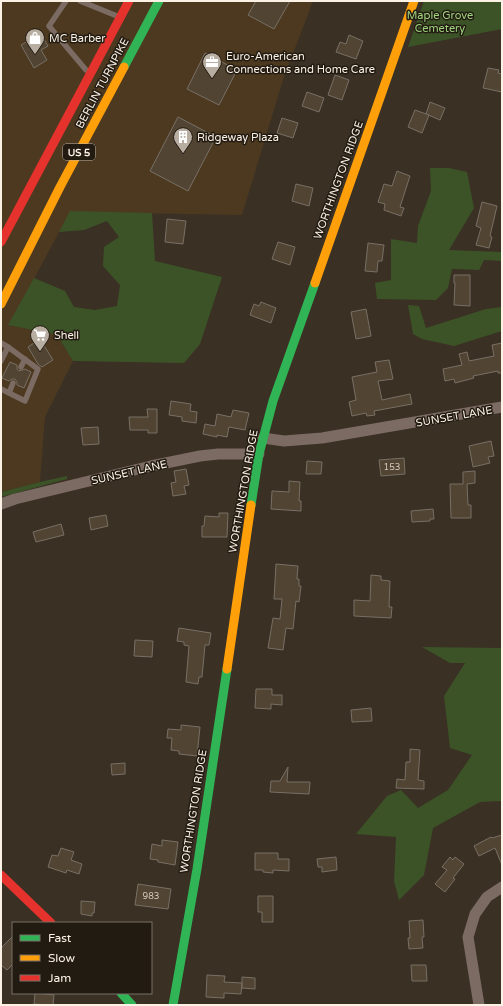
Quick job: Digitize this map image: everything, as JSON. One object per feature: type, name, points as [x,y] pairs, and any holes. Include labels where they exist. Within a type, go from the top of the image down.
[{"type":"main road","name":"BERLIN TURNPIKE","points":[[1,242],[129,1]]},
{"type":"main road","name":"BERLIN TURNPIKE","points":[[1,304],[60,187],[159,1]]},
{"type":"main road","name":"WORTHINGTON RIDGE","points":[[173,1005],[197,869],[259,454],[283,372],[414,1]]},
{"type":"main road","points":[[1,875],[50,922]]},
{"type":"main road","points":[[123,994],[132,1005]]},
{"type":"street","name":"SUNSET LANE","points":[[263,438],[284,441],[343,435],[502,407]]},
{"type":"street","name":"SUNSET LANE","points":[[1,504],[28,496],[184,459],[218,454],[259,454]]},
{"type":"street","points":[[479,1005],[468,937],[475,914],[486,897],[502,887]]},
{"type":"lane","points":[[66,1],[49,26],[90,75]]},
{"type":"lane","points":[[80,1],[121,17]]},
{"type":"lane","points":[[1,343],[38,369],[25,400],[1,389]]},
{"type":"lane","points":[[1,361],[8,347]]},
{"type":"lane","points":[[21,367],[25,359]]},
{"type":"lane","points":[[9,393],[13,383]]},
{"type":"shaded area","points":[[1,1],[313,1],[283,80],[242,215],[70,212],[9,325],[57,335],[73,361],[45,417],[40,482],[1,492]]},
{"type":"green space","name":"Maple Grove Cemetery","points":[[424,1],[502,1],[502,29],[408,47]]},
{"type":"green space","points":[[430,168],[449,168],[467,172],[474,208],[449,250],[502,252],[502,261],[484,260],[479,270],[452,269],[448,288],[436,300],[377,299],[375,283],[391,280],[391,239],[417,243],[418,226],[431,191]]},
{"type":"green space","points":[[70,211],[152,213],[155,261],[222,277],[200,344],[184,363],[73,361],[57,335],[8,325],[34,278],[65,291],[74,307],[95,310],[117,306],[120,285],[103,266],[104,247],[119,237],[107,221],[84,230],[59,232]]},
{"type":"green space","points":[[408,305],[419,306],[426,328],[486,309],[502,307],[502,331],[454,346],[422,339],[413,334]]},
{"type":"green space","points":[[67,476],[67,479],[1,497],[1,492]]},
{"type":"green space","points":[[422,647],[502,648],[502,801],[480,802],[433,828],[424,875],[399,900],[394,881],[396,837],[356,834],[387,796],[401,790],[418,808],[448,790],[472,755],[450,748],[444,696],[465,663],[450,663]]},
{"type":"building","points":[[256,1],[290,1],[274,29],[248,15]]},
{"type":"building","name":"MC Barber","points":[[41,34],[48,46],[41,50],[47,60],[34,68],[21,45]]},
{"type":"building","points":[[349,35],[363,41],[356,59],[336,52],[340,42],[346,44]]},
{"type":"building","name":"Euro-American Connections and Home Care","points":[[205,53],[237,70],[219,105],[187,89]]},
{"type":"building","points":[[488,68],[499,70],[498,73],[502,74],[502,92],[483,88]]},
{"type":"building","points":[[335,75],[349,80],[342,100],[328,95]]},
{"type":"building","points":[[307,92],[324,98],[319,112],[302,106]]},
{"type":"building","points":[[430,102],[445,108],[440,120],[426,114]]},
{"type":"building","points":[[415,110],[429,115],[422,133],[408,127]]},
{"type":"building","name":"Ridgeway Plaza","points":[[178,117],[216,137],[188,191],[150,171]]},
{"type":"building","points":[[282,118],[298,123],[293,138],[277,133]]},
{"type":"building","points":[[397,171],[410,176],[400,207],[404,208],[401,216],[384,210],[385,204],[378,202],[384,184],[392,186]]},
{"type":"building","points":[[296,184],[313,188],[309,206],[292,201]]},
{"type":"building","points":[[482,202],[497,206],[490,236],[492,237],[489,248],[476,245],[481,228],[476,226]]},
{"type":"building","points":[[167,219],[186,221],[183,244],[165,242]]},
{"type":"building","points":[[278,242],[295,247],[290,265],[272,259]]},
{"type":"building","points":[[368,243],[384,245],[382,261],[378,261],[377,272],[365,271]]},
{"type":"building","points":[[454,275],[470,275],[470,306],[454,305]]},
{"type":"building","points":[[261,302],[276,308],[271,323],[250,315],[254,304],[259,306]]},
{"type":"building","points":[[366,309],[371,336],[356,339],[351,312]]},
{"type":"building","points":[[40,339],[53,360],[42,367],[38,364],[28,347]]},
{"type":"building","points":[[502,343],[502,373],[498,373],[498,371],[473,376],[474,378],[455,383],[454,379],[445,381],[443,369],[462,365],[459,354],[467,352],[469,361],[494,356],[492,345]]},
{"type":"building","points":[[389,360],[393,379],[378,381],[382,400],[410,394],[412,404],[374,411],[375,415],[367,416],[366,413],[352,416],[349,402],[356,400],[352,377],[377,372],[375,362]]},
{"type":"building","points":[[10,362],[17,365],[17,369],[19,371],[25,369],[31,372],[24,388],[17,385],[15,379],[9,381],[2,378]]},
{"type":"building","points":[[171,401],[191,404],[190,411],[197,412],[196,423],[182,421],[182,417],[169,415]]},
{"type":"building","points":[[147,409],[157,409],[157,433],[148,433],[148,430],[130,430],[129,417],[148,417]]},
{"type":"building","points":[[233,410],[249,413],[245,430],[229,427],[227,437],[217,435],[217,437],[203,434],[205,424],[215,426],[217,414],[231,417]]},
{"type":"building","points":[[98,427],[99,444],[83,445],[81,428]]},
{"type":"building","points":[[491,441],[494,456],[488,457],[490,463],[473,467],[469,446]]},
{"type":"building","points":[[404,458],[405,474],[381,476],[379,460]]},
{"type":"building","points":[[307,461],[322,462],[321,474],[306,474]]},
{"type":"building","points":[[186,469],[189,485],[184,486],[186,494],[173,496],[171,483],[176,482],[174,471]]},
{"type":"building","points":[[475,471],[475,483],[467,484],[468,505],[471,505],[471,518],[451,518],[450,484],[463,484],[463,472]]},
{"type":"building","points":[[289,481],[300,482],[299,501],[301,501],[301,511],[271,509],[272,491],[289,492]]},
{"type":"building","points":[[433,509],[434,519],[430,519],[430,521],[412,522],[411,511]]},
{"type":"building","points":[[219,513],[228,513],[227,537],[202,537],[202,526],[204,526],[205,516],[219,517]]},
{"type":"building","points":[[106,515],[108,526],[91,530],[89,518]]},
{"type":"building","points":[[61,524],[64,535],[36,542],[33,532]]},
{"type":"building","points":[[276,564],[298,566],[297,579],[299,579],[299,586],[301,586],[299,602],[296,601],[293,629],[286,628],[283,650],[268,648],[273,618],[280,619],[282,599],[274,599]]},
{"type":"building","points":[[371,575],[381,576],[381,580],[390,581],[389,607],[392,607],[391,618],[354,616],[354,600],[370,601]]},
{"type":"building","points":[[179,628],[211,633],[209,645],[205,645],[202,677],[199,677],[198,684],[186,682],[189,646],[184,645],[184,642],[177,641]]},
{"type":"building","points":[[135,640],[153,641],[152,657],[134,656]]},
{"type":"building","points":[[256,689],[272,689],[272,695],[282,695],[282,705],[271,704],[271,709],[255,708]]},
{"type":"building","points":[[371,708],[372,721],[352,722],[351,710]]},
{"type":"building","points":[[181,725],[200,727],[197,756],[179,754],[179,751],[171,750],[172,738],[167,738],[168,729],[181,730]]},
{"type":"building","points":[[410,749],[420,750],[418,780],[424,781],[424,789],[396,788],[397,779],[405,780],[406,762],[410,762]]},
{"type":"building","points":[[125,763],[125,774],[112,775],[111,764]]},
{"type":"building","points":[[288,767],[287,782],[310,782],[309,794],[270,792],[271,781],[280,781]]},
{"type":"building","points":[[502,835],[502,865],[495,848],[479,856],[474,846],[491,837]]},
{"type":"building","points":[[162,840],[178,842],[175,865],[150,859],[152,844],[162,846]]},
{"type":"building","points":[[61,848],[74,852],[71,860],[82,864],[79,874],[67,870],[66,873],[48,867],[52,855],[58,856]]},
{"type":"building","points":[[255,853],[278,853],[278,859],[289,859],[289,871],[273,870],[273,873],[263,872],[263,870],[255,870]]},
{"type":"building","points":[[336,857],[337,870],[322,872],[322,867],[318,867],[317,859]]},
{"type":"building","points":[[450,857],[453,860],[455,857],[464,864],[453,878],[455,879],[445,892],[435,884],[447,870],[442,867]]},
{"type":"building","points":[[138,884],[171,889],[168,909],[135,905]]},
{"type":"building","points":[[258,896],[273,896],[273,922],[262,922],[262,912],[258,912]]},
{"type":"building","points":[[81,901],[95,902],[94,913],[92,913],[92,916],[81,914]]},
{"type":"building","points":[[423,920],[423,948],[409,949],[409,921]]},
{"type":"building","points":[[12,937],[12,965],[7,970],[1,965],[1,948]]},
{"type":"building","points":[[411,965],[426,965],[427,981],[412,981]]},
{"type":"building","points":[[207,975],[225,976],[224,982],[242,983],[241,994],[224,993],[224,998],[206,997]]},
{"type":"building","points":[[242,977],[255,978],[255,989],[242,988]]},
{"type":"building","points":[[35,994],[54,995],[53,1005],[34,1004]]},
{"type":"traffic: fast","points":[[124,67],[159,1]]},
{"type":"traffic: fast","points":[[251,505],[259,454],[273,401],[315,283]]},
{"type":"traffic: fast","points":[[173,1005],[197,869],[227,669]]},
{"type":"traffic: fast","points":[[122,994],[132,1005]]},
{"type":"traffic: slow","points":[[315,283],[414,1]]},
{"type":"traffic: slow","points":[[1,304],[60,187],[124,67]]},
{"type":"traffic: slow","points":[[227,669],[251,505]]},
{"type":"traffic: jam","points":[[1,242],[129,1]]},
{"type":"traffic: jam","points":[[1,875],[50,922]]},
{"type":"place","name":"MC Barber","points":[[35,55]]},
{"type":"place","name":"Euro-American Connections and Home Care","points":[[212,79]]},
{"type":"place","name":"Ridgeway Plaza","points":[[183,154]]},
{"type":"place","name":"Shell","points":[[40,352]]}]
